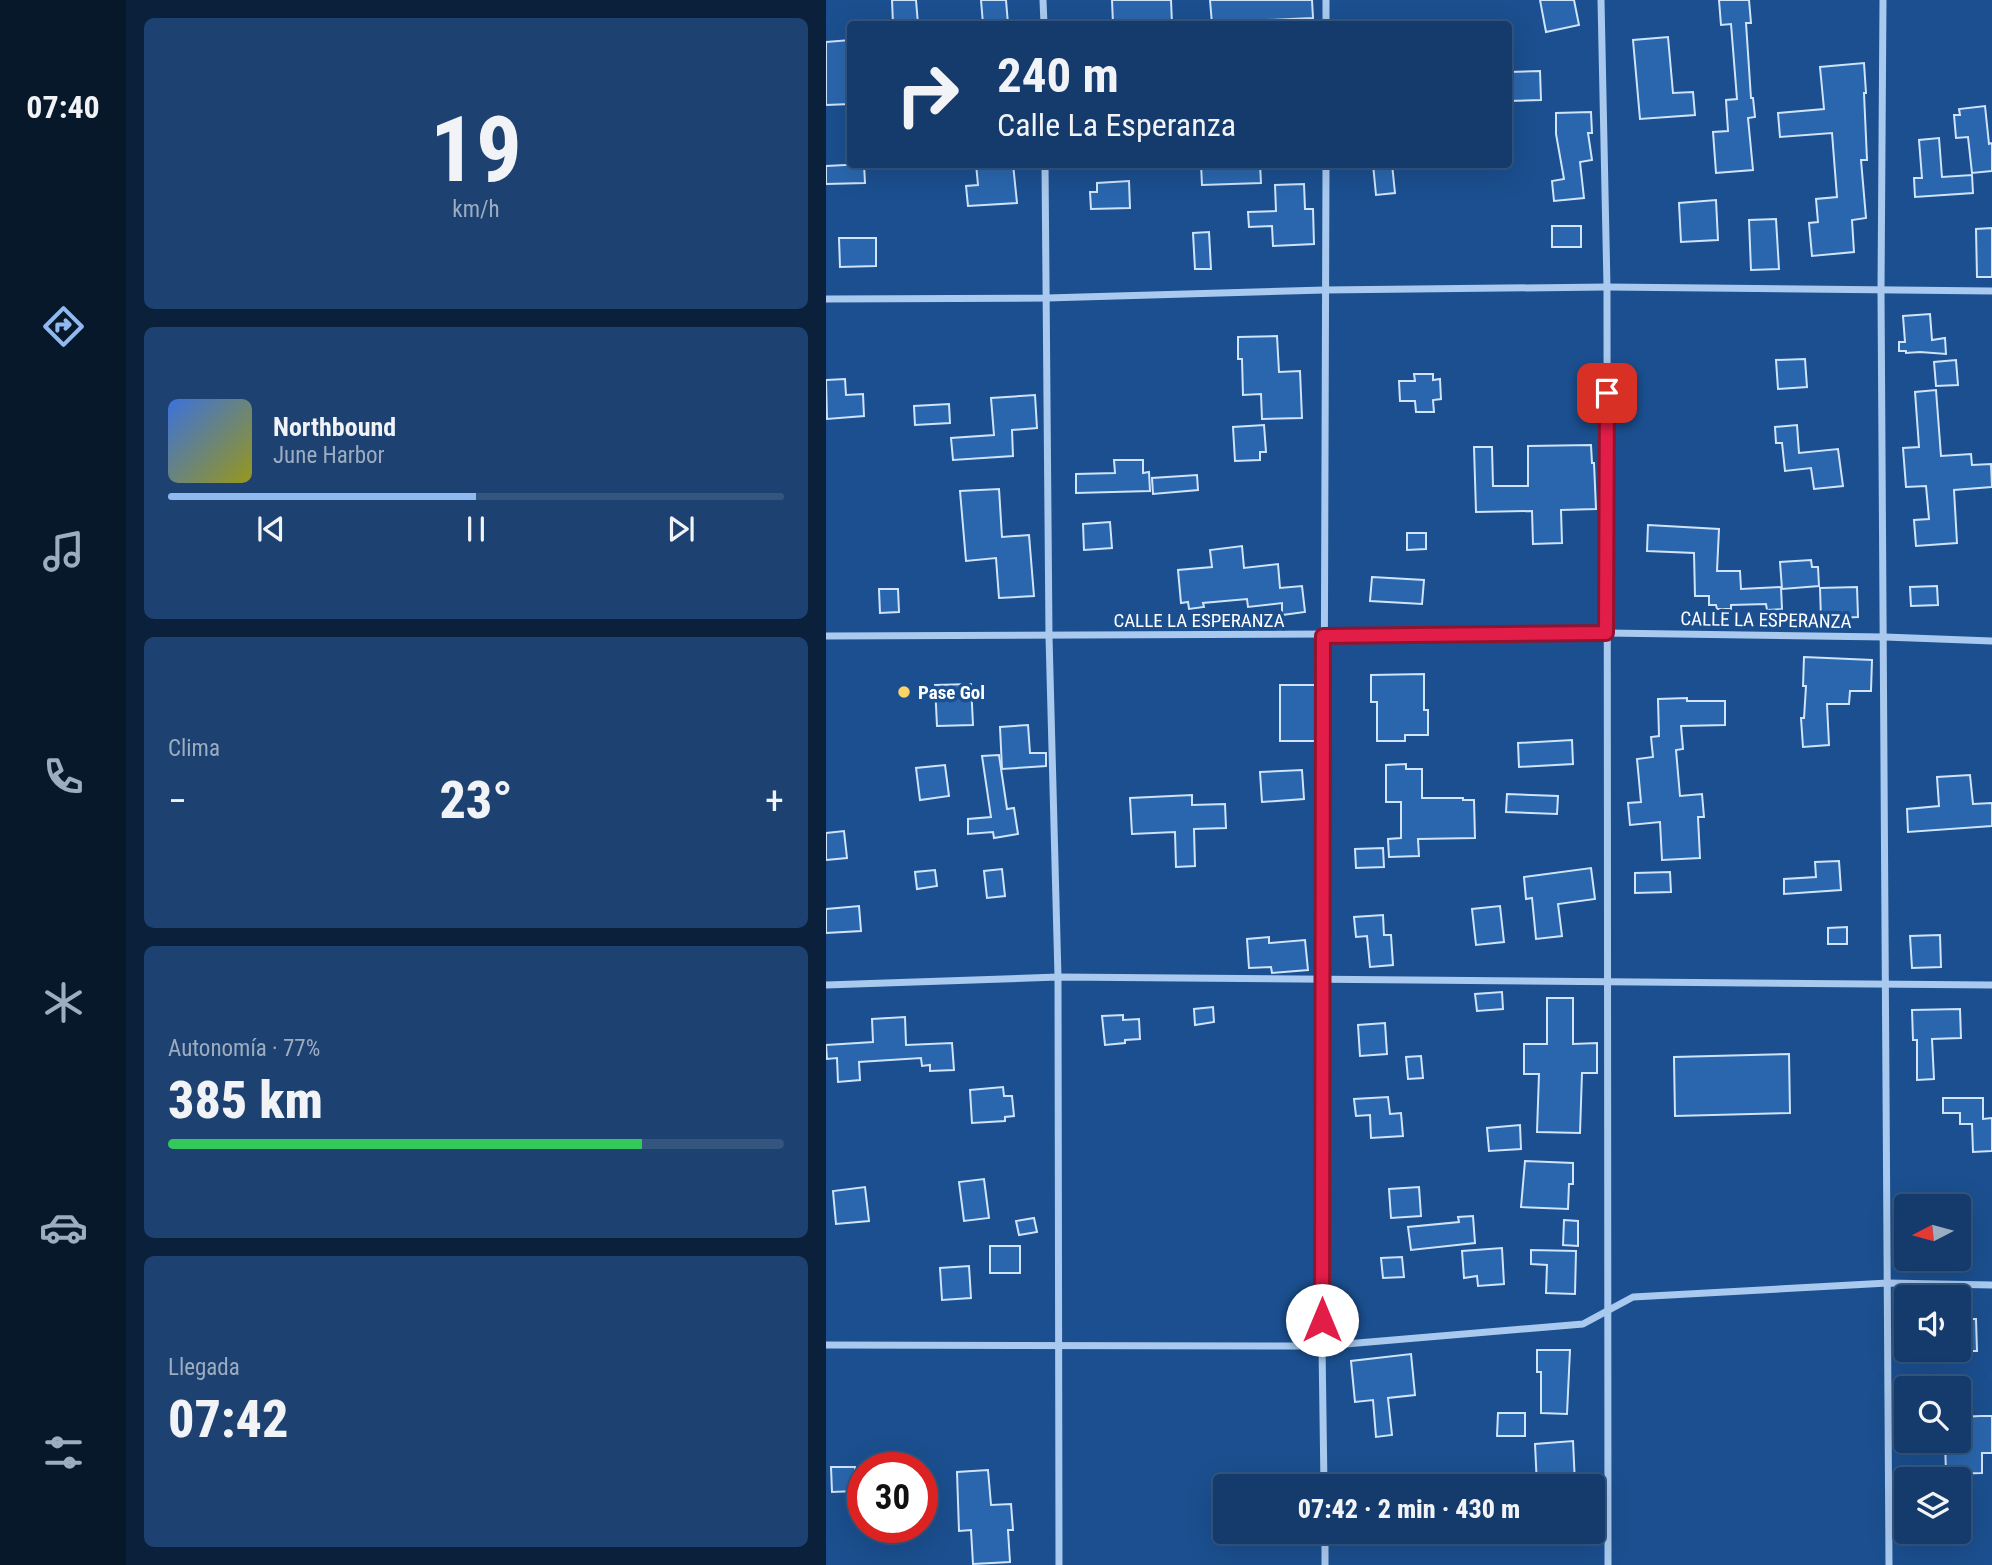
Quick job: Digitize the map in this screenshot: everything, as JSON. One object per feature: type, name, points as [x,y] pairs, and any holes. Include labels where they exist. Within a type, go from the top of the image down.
[{"type":"street","points":[[1044,0],[1044,21]]},
{"type":"street","points":[[1326,0],[1326,21]]},
{"type":"street","points":[[1601,0],[1607,287],[1608,1565]]},
{"type":"street","points":[[1884,0],[1881,291],[1889,1565]]},
{"type":"street","points":[[1045,168],[1049,636],[1058,978],[1059,1565]]},
{"type":"street","points":[[1324,1474],[1325,168]]},
{"type":"street","points":[[826,299],[1047,298],[1325,290],[1607,287],[1992,292]]},
{"type":"street","name":"CALLE LA ESPERANZA","points":[[826,636],[1606,633],[1992,641]]},
{"type":"street","points":[[826,985],[1058,978],[1992,985]]},
{"type":"street","points":[[826,1345],[1322,1346],[1583,1324],[1633,1297],[1888,1283],[1992,1285]]},
{"type":"street","points":[[1325,1544],[1325,1565]]},
{"type":"building","points":[[892,0],[916,0],[918,21],[893,21]]},
{"type":"building","points":[[981,0],[1006,0],[1008,21],[983,21]]},
{"type":"building","points":[[1112,0],[1171,0],[1172,21],[1113,21]]},
{"type":"building","points":[[1210,0],[1312,0],[1313,18],[1212,21]]},
{"type":"building","points":[[1540,0],[1574,0],[1579,25],[1546,32]]},
{"type":"building","points":[[1719,0],[1749,0],[1751,23],[1746,23],[1751,98],[1755,117],[1748,118],[1753,170],[1716,173],[1713,132],[1728,131],[1726,100],[1737,99],[1731,24],[1721,25]]},
{"type":"building","points":[[1668,37],[1673,93],[1693,92],[1695,115],[1640,119],[1633,40]]},
{"type":"building","points":[[847,40],[847,104],[826,105],[826,42]]},
{"type":"building","points":[[1864,63],[1867,160],[1861,160],[1866,218],[1852,220],[1854,252],[1812,256],[1809,223],[1818,222],[1816,199],[1837,197],[1832,133],[1780,137],[1778,113],[1824,109],[1820,67]]},
{"type":"building","points":[[1540,71],[1541,100],[1512,101],[1512,72]]},
{"type":"building","points":[[1985,106],[1989,144],[1992,143],[1992,171],[1972,173],[1968,137],[1956,138],[1954,115],[1960,115],[1959,109]]},
{"type":"building","points":[[1591,112],[1592,133],[1588,133],[1592,160],[1580,162],[1584,198],[1554,201],[1552,181],[1564,179],[1556,134],[1556,113]]},
{"type":"building","points":[[1939,138],[1942,177],[1972,175],[1973,193],[1915,197],[1914,178],[1922,178],[1919,140]]},
{"type":"building","points":[[847,165],[847,168],[864,168],[865,183],[826,184],[826,166]]},
{"type":"building","points":[[976,168],[1013,168],[1017,203],[968,206],[966,186],[978,185]]},
{"type":"building","points":[[1201,168],[1260,168],[1261,183],[1202,185]]},
{"type":"building","points":[[1373,168],[1392,168],[1395,193],[1376,195]]},
{"type":"building","points":[[1129,181],[1130,208],[1091,209],[1090,192],[1097,192],[1097,183]]},
{"type":"building","points":[[1304,184],[1305,209],[1313,209],[1314,244],[1273,246],[1272,226],[1249,227],[1248,212],[1276,211],[1275,185]]},
{"type":"building","points":[[1716,200],[1718,240],[1681,242],[1679,203]]},
{"type":"building","points":[[1776,219],[1779,269],[1751,270],[1749,220]]},
{"type":"building","points":[[1552,226],[1581,226],[1581,247],[1552,247]]},
{"type":"building","points":[[1992,228],[1992,277],[1977,277],[1976,229]]},
{"type":"building","points":[[1209,232],[1211,269],[1195,269],[1193,233]]},
{"type":"building","points":[[839,238],[876,238],[876,266],[840,267]]},
{"type":"building","points":[[1930,314],[1932,340],[1945,338],[1946,354],[1899,351],[1899,342],[1905,342],[1903,316]]},
{"type":"building","points":[[1277,336],[1279,372],[1300,371],[1302,418],[1262,419],[1261,394],[1243,395],[1238,337]]},
{"type":"building","points":[[1805,359],[1807,387],[1778,389],[1776,360]]},
{"type":"building","points":[[1956,360],[1958,385],[1936,386],[1934,362]]},
{"type":"building","points":[[1414,374],[1433,374],[1433,380],[1440,379],[1441,399],[1433,400],[1434,412],[1416,412],[1415,401],[1400,401],[1399,381],[1415,381]]},
{"type":"building","points":[[845,379],[846,395],[863,394],[864,416],[827,419],[826,380]]},
{"type":"building","points":[[1936,390],[1941,456],[1971,454],[1972,465],[1991,464],[1992,487],[1954,490],[1957,543],[1916,546],[1914,520],[1929,519],[1926,486],[1906,487],[1903,448],[1919,447],[1915,392]]},
{"type":"building","points":[[1035,395],[1037,428],[1012,430],[1013,456],[953,460],[951,438],[994,435],[991,398]]},
{"type":"building","points":[[949,404],[950,423],[915,425],[914,406]]},
{"type":"building","points":[[1264,425],[1266,452],[1260,452],[1260,460],[1235,461],[1233,427]]},
{"type":"building","points":[[1797,425],[1799,453],[1838,449],[1843,486],[1814,489],[1811,468],[1785,471],[1782,443],[1776,443],[1775,427]]},
{"type":"building","points":[[1591,445],[1596,509],[1561,510],[1562,543],[1533,544],[1532,511],[1476,512],[1474,447],[1492,447],[1493,486],[1528,486],[1528,446]]},
{"type":"building","points":[[1114,460],[1143,460],[1143,473],[1149,472],[1150,491],[1076,493],[1076,474],[1115,473]]},
{"type":"building","points":[[1197,475],[1198,490],[1153,494],[1152,478]]},
{"type":"building","points":[[999,489],[1002,537],[1029,535],[1034,596],[999,598],[996,558],[966,561],[960,491]]},
{"type":"building","points":[[1110,522],[1112,548],[1084,550],[1083,524]]},
{"type":"building","points":[[1648,525],[1719,529],[1717,571],[1740,571],[1741,589],[1781,587],[1782,609],[1767,610],[1766,604],[1731,605],[1731,609],[1717,609],[1716,605],[1709,605],[1709,596],[1695,596],[1694,553],[1647,551]]},
{"type":"building","points":[[1407,533],[1426,533],[1426,549],[1407,550]]},
{"type":"building","points":[[1242,546],[1244,568],[1278,564],[1280,588],[1302,586],[1305,612],[1282,615],[1282,603],[1248,607],[1247,599],[1203,603],[1204,607],[1189,609],[1188,602],[1181,603],[1178,570],[1212,567],[1210,550]]},
{"type":"building","points":[[1811,560],[1812,567],[1818,567],[1819,586],[1782,589],[1780,562]]},
{"type":"building","points":[[1372,577],[1424,580],[1422,604],[1370,601]]},
{"type":"building","points":[[1937,586],[1938,605],[1911,606],[1910,587]]},
{"type":"building","points":[[1857,587],[1858,617],[1821,619],[1820,588]]},
{"type":"building","points":[[879,589],[898,589],[899,612],[880,613]]},
{"type":"building","points":[[1804,657],[1872,660],[1871,691],[1850,691],[1849,704],[1827,704],[1829,745],[1803,747],[1801,718],[1804,718],[1806,686],[1803,686]]},
{"type":"building","points":[[1424,674],[1424,710],[1428,710],[1428,735],[1405,735],[1405,741],[1377,741],[1377,702],[1371,702],[1371,675]]},
{"type":"building","points":[[971,684],[973,725],[937,726],[935,685]]},
{"type":"building","points":[[1280,685],[1318,685],[1318,741],[1280,741]]},
{"type":"building","points":[[1687,698],[1687,701],[1725,701],[1725,725],[1681,726],[1683,749],[1676,750],[1680,796],[1702,794],[1704,817],[1698,817],[1700,858],[1662,860],[1660,822],[1630,825],[1628,803],[1641,802],[1637,759],[1653,757],[1651,737],[1659,736],[1658,699]]},
{"type":"building","points":[[1028,725],[1030,753],[1046,753],[1046,766],[1002,769],[1000,727]]},
{"type":"building","points":[[1572,740],[1573,764],[1519,767],[1518,743]]},
{"type":"building","points":[[999,755],[1007,809],[1014,808],[1018,834],[994,838],[993,832],[968,834],[968,819],[991,817],[982,756]]},
{"type":"building","points":[[1406,764],[1406,769],[1422,769],[1422,798],[1474,800],[1475,838],[1418,839],[1419,856],[1389,857],[1388,839],[1401,838],[1401,802],[1386,802],[1386,765]]},
{"type":"building","points":[[945,765],[949,796],[920,800],[916,768]]},
{"type":"building","points":[[1302,770],[1304,799],[1262,802],[1260,772]]},
{"type":"building","points":[[1970,775],[1973,804],[1992,803],[1992,826],[1908,832],[1907,809],[1939,806],[1937,777]]},
{"type":"building","points":[[1507,794],[1558,796],[1557,814],[1506,812]]},
{"type":"building","points":[[1192,795],[1192,805],[1225,804],[1226,828],[1194,829],[1195,866],[1176,867],[1175,832],[1132,834],[1130,798]]},
{"type":"building","points":[[844,831],[847,858],[826,860],[826,833]]},
{"type":"building","points":[[1383,848],[1384,867],[1356,868],[1355,849]]},
{"type":"building","points":[[1839,861],[1841,890],[1784,894],[1784,879],[1816,877],[1815,862]]},
{"type":"building","points":[[1591,868],[1595,899],[1558,904],[1562,936],[1536,939],[1532,898],[1526,899],[1524,877]]},
{"type":"building","points":[[1002,869],[1005,896],[987,898],[984,871]]},
{"type":"building","points":[[935,870],[937,886],[917,889],[915,872]]},
{"type":"building","points":[[1670,872],[1671,892],[1635,893],[1635,873]]},
{"type":"building","points":[[859,906],[861,931],[826,933],[826,909]]},
{"type":"building","points":[[1500,906],[1504,942],[1476,945],[1472,909]]},
{"type":"building","points":[[1383,915],[1384,935],[1391,935],[1393,965],[1370,967],[1367,936],[1356,937],[1354,917]]},
{"type":"building","points":[[1847,927],[1847,944],[1828,944],[1828,928]]},
{"type":"building","points":[[1940,935],[1941,967],[1912,968],[1910,936]]},
{"type":"building","points":[[1269,937],[1269,943],[1305,940],[1308,970],[1272,973],[1271,967],[1249,968],[1247,939]]},
{"type":"building","points":[[1502,992],[1503,1009],[1477,1011],[1475,994]]},
{"type":"building","points":[[1547,998],[1573,998],[1573,1044],[1597,1043],[1597,1073],[1582,1073],[1580,1133],[1537,1132],[1539,1074],[1524,1074],[1524,1044],[1547,1044]]},
{"type":"building","points":[[1213,1007],[1214,1022],[1195,1025],[1194,1009]]},
{"type":"building","points":[[1960,1009],[1961,1038],[1932,1039],[1934,1079],[1917,1080],[1917,1040],[1913,1040],[1912,1010]]},
{"type":"building","points":[[1123,1015],[1123,1020],[1139,1019],[1140,1039],[1105,1045],[1102,1016]]},
{"type":"building","points":[[905,1017],[906,1045],[952,1043],[954,1070],[930,1071],[930,1065],[922,1066],[921,1058],[859,1062],[860,1080],[838,1082],[837,1058],[827,1059],[826,1045],[873,1042],[872,1019]]},
{"type":"building","points":[[1385,1023],[1387,1054],[1360,1056],[1358,1025]]},
{"type":"building","points":[[1789,1054],[1790,1113],[1675,1116],[1674,1057]]},
{"type":"building","points":[[1421,1056],[1423,1078],[1408,1079],[1406,1057]]},
{"type":"building","points":[[1003,1087],[1004,1096],[1012,1096],[1014,1116],[1005,1117],[1005,1121],[972,1123],[970,1090]]},
{"type":"building","points":[[1388,1097],[1390,1114],[1401,1113],[1403,1136],[1371,1138],[1370,1115],[1356,1116],[1354,1099]]},
{"type":"building","points":[[1943,1098],[1983,1098],[1983,1119],[1992,1118],[1992,1151],[1973,1152],[1972,1124],[1960,1124],[1960,1113],[1943,1113]]},
{"type":"building","points":[[1520,1125],[1521,1149],[1489,1151],[1487,1128]]},
{"type":"building","points":[[1525,1161],[1573,1163],[1573,1184],[1569,1184],[1568,1209],[1521,1207]]},
{"type":"building","points":[[984,1179],[989,1218],[964,1221],[959,1182]]},
{"type":"building","points":[[865,1187],[869,1221],[836,1224],[833,1191]]},
{"type":"building","points":[[1419,1187],[1421,1216],[1391,1218],[1389,1189]]},
{"type":"building","points":[[1473,1216],[1475,1243],[1411,1250],[1408,1227],[1459,1222],[1458,1217]]},
{"type":"building","points":[[1034,1218],[1037,1232],[1019,1235],[1016,1221]]},
{"type":"building","points":[[1564,1220],[1578,1221],[1578,1246],[1563,1245]]},
{"type":"building","points":[[990,1246],[1020,1246],[1020,1273],[990,1273]]},
{"type":"building","points":[[1502,1248],[1504,1284],[1478,1286],[1477,1276],[1464,1278],[1462,1251]]},
{"type":"building","points":[[1531,1250],[1576,1251],[1575,1294],[1546,1293],[1547,1265],[1531,1264]]},
{"type":"building","points":[[1402,1257],[1404,1277],[1383,1278],[1381,1258]]},
{"type":"building","points":[[969,1266],[971,1298],[942,1300],[940,1268]]},
{"type":"building","points":[[1971,1319],[1976,1319],[1977,1351],[1971,1351]]},
{"type":"building","points":[[1537,1350],[1570,1350],[1567,1414],[1541,1413],[1541,1372],[1537,1372]]},
{"type":"building","points":[[1411,1354],[1415,1395],[1388,1398],[1392,1435],[1376,1437],[1373,1400],[1355,1402],[1351,1361]]},
{"type":"building","points":[[1498,1413],[1525,1413],[1525,1436],[1497,1436]]},
{"type":"building","points":[[1992,1416],[1992,1453],[1982,1453],[1982,1473],[1971,1473],[1971,1467],[1946,1467],[1945,1453],[1971,1453],[1971,1417]]},
{"type":"building","points":[[1573,1441],[1575,1474],[1536,1474],[1535,1444]]},
{"type":"building","points":[[831,1467],[847,1467],[847,1491],[832,1492]]},
{"type":"building","points":[[988,1470],[991,1505],[1011,1504],[1013,1530],[1008,1530],[1010,1562],[973,1564],[971,1530],[959,1531],[957,1472]]},
{"type":"place","name":"Pase Gol","points":[[904,692]]},
{"type":"route","points":[[1322,1320],[1323,636],[1606,633],[1607,393]]}]
